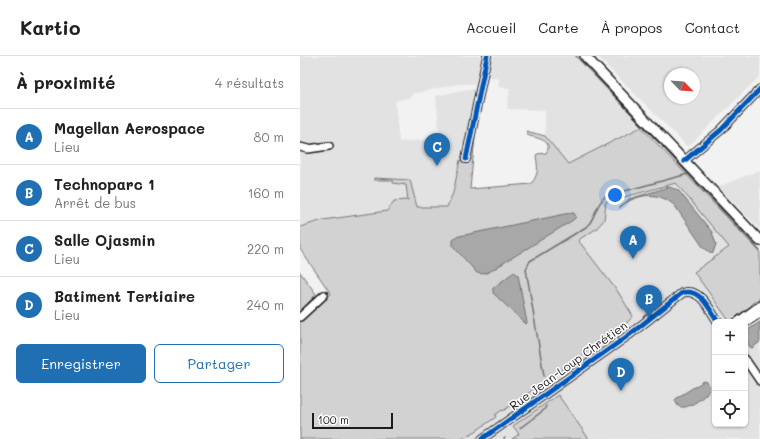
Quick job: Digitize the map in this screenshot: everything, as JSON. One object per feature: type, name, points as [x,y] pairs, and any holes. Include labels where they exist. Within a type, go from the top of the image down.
[{"type":"main road","points":[[585,56],[760,241]]},
{"type":"main road","points":[[737,218],[760,245]]},
{"type":"street","points":[[466,159],[487,56]]},
{"type":"street","points":[[684,161],[721,130],[760,89]]},
{"type":"street","points":[[300,147],[308,149],[329,146]]},
{"type":"street","name":"Rue Jean-Loup Chrétien","points":[[482,439],[629,335],[682,293],[689,292],[697,294],[716,319]]},
{"type":"street","points":[[300,317],[324,295]]},
{"type":"street","points":[[741,319],[760,305]]},
{"type":"street","points":[[748,321],[760,313]]},
{"type":"street","points":[[748,363],[760,380]]},
{"type":"shaded area","points":[[300,56],[578,56],[641,127],[568,164],[545,136],[545,110],[507,109],[510,88],[499,87],[499,79],[487,76],[469,161],[460,160],[453,193],[447,207],[417,207],[410,180],[374,178],[374,180],[394,180],[394,183],[406,185],[408,200],[391,204],[387,211],[323,220],[300,227]],"holes":[[[458,84],[475,84],[474,89],[467,89],[436,96],[440,139],[399,142],[395,101],[411,97],[412,94]]]},
{"type":"shaded area","points":[[597,56],[760,56],[760,76],[688,147]]},
{"type":"shaded area","points":[[641,127],[760,252],[760,298],[751,304],[750,309],[735,319],[728,319],[694,272],[729,247],[676,183],[606,202],[604,220],[596,229],[578,240],[618,292],[633,316],[624,326],[615,332],[613,330],[606,336],[607,338],[503,411],[502,410],[495,415],[496,417],[476,431],[461,439],[300,439],[300,321],[331,294],[300,249],[300,227],[323,220],[387,211],[394,201],[408,200],[406,185],[393,183],[393,180],[374,180],[374,178],[410,180],[417,207],[447,207],[453,193],[460,160],[469,161],[474,137],[470,189],[531,184],[537,171],[536,156],[537,154],[546,153],[548,146],[544,141],[529,136],[526,131],[545,136],[568,164]]},
{"type":"shaded area","points":[[760,170],[760,229],[718,187]]},
{"type":"shaded area","points":[[676,183],[730,247],[760,288],[760,439],[300,439],[300,272],[316,294],[327,287],[528,267],[604,220],[605,202]]},
{"type":"shaded area","points":[[669,187],[678,190],[712,232],[716,244],[712,254],[703,247],[675,206],[664,199],[653,196],[635,198],[619,208],[629,199]]},
{"type":"shaded area","points":[[574,213],[576,217],[573,220],[489,272],[483,274],[477,273],[453,246],[455,237]]},
{"type":"shaded area","points":[[300,272],[316,294],[300,312]]},
{"type":"shaded area","points":[[514,272],[518,275],[526,324],[493,293],[493,288]]},
{"type":"shaded area","points":[[760,322],[760,342],[752,348],[748,343],[748,330]]},
{"type":"shaded area","points":[[704,381],[707,382],[710,387],[704,396],[687,407],[678,406],[675,400],[678,397]]},
{"type":"shaded area","points":[[558,395],[589,439],[512,439],[519,434],[513,426]]},
{"type":"waterway","points":[[576,56],[659,143]]},
{"type":"waterway","points":[[662,146],[688,174]]},
{"type":"waterway","points":[[544,376],[526,269],[530,261],[586,227],[592,220],[602,199],[606,196],[688,174],[760,251]]},
{"type":"waterway","points":[[520,428],[544,410],[546,406]]},
{"type":"cycle path","points":[[466,159],[487,56]]},
{"type":"cycle path","points":[[684,161],[721,130],[760,89]]},
{"type":"cycle path","points":[[482,439],[629,335],[682,293],[694,293],[699,296],[708,306],[716,319]]},
{"type":"place","name":"Salle Ojasmin","points":[[437,166]]},
{"type":"place","name":"Magellan Aerospace","points":[[633,259]]},
{"type":"place","name":"Technoparc 1","points":[[649,318]]},
{"type":"place","name":"Batiment Tertiaire","points":[[621,391]]}]
